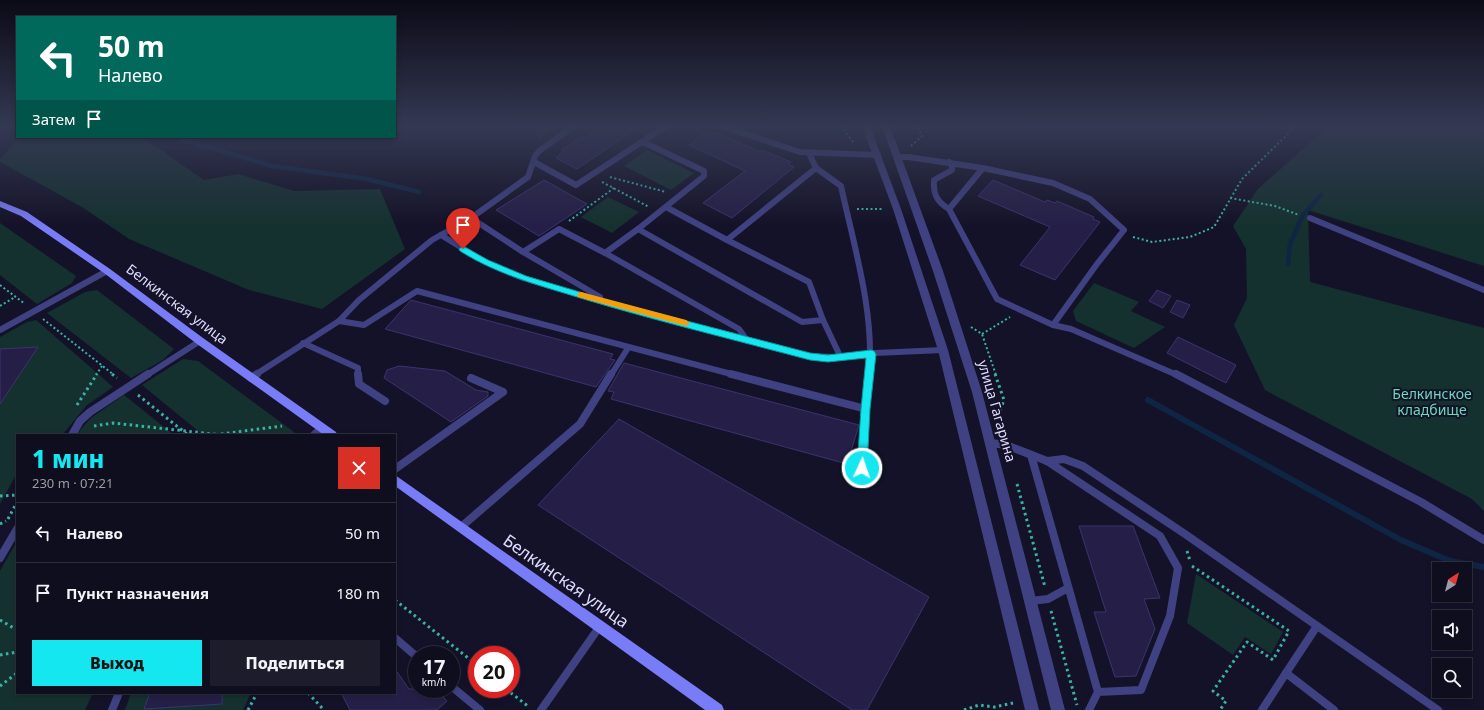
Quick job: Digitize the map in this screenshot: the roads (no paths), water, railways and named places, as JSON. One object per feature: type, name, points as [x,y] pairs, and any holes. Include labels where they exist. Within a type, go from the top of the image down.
[{"type":"main road","name":"Белкинская улица","points":[[0,204],[24,214],[107,271],[251,378],[318,432]]},
{"type":"main road","name":"Белкинская улица","points":[[396,481],[717,710]]},
{"type":"street","points":[[879,159],[943,350],[1032,710]]},
{"type":"street","name":"улица Гагарина","points":[[898,159],[948,302],[977,392],[1058,710]]},
{"type":"lane","points":[[251,378],[339,321],[359,300],[432,240],[471,218],[528,178],[530,166],[534,162],[576,186],[616,159]]},
{"type":"lane","points":[[605,253],[660,212],[704,176],[704,171],[679,159]]},
{"type":"lane","points":[[812,159],[816,168],[841,186],[867,309],[871,354],[862,468]]},
{"type":"lane","points":[[925,159],[983,168],[1053,183],[1090,199],[1124,230],[1053,325]]},
{"type":"lane","points":[[949,162],[952,166],[952,170],[934,180],[933,189],[938,203],[949,209],[997,299],[1053,325],[1071,329],[1169,371],[1421,502],[1484,540]]},
{"type":"lane","points":[[727,240],[816,168]]},
{"type":"lane","points":[[949,209],[983,168]]},
{"type":"lane","points":[[666,207],[809,282],[823,320],[841,358]]},
{"type":"lane","points":[[471,218],[523,252],[610,304]]},
{"type":"lane","points":[[1310,218],[1484,290]]},
{"type":"lane","points":[[523,252],[559,229],[605,253],[739,329],[746,339]]},
{"type":"lane","points":[[638,229],[802,322],[823,320]]},
{"type":"lane","points":[[441,235],[485,262],[524,278],[610,304],[810,356],[828,359],[871,354],[943,350]]},
{"type":"lane","points":[[0,330],[107,271]]},
{"type":"lane","points":[[339,321],[364,325],[417,291],[628,348],[866,409]]},
{"type":"lane","points":[[73,434],[80,421],[90,412],[200,341]]},
{"type":"lane","points":[[303,343],[358,368],[359,384],[385,401]]},
{"type":"lane","points":[[461,527],[580,424],[628,348]]},
{"type":"lane","points":[[396,468],[503,392],[471,378]]},
{"type":"lane","points":[[991,443],[1006,445],[1047,461],[1160,536],[1178,568],[1170,616],[1141,690],[1098,692]]},
{"type":"lane","points":[[1031,456],[1098,692],[1089,710]]},
{"type":"lane","points":[[1047,461],[1064,459],[1083,466],[1438,710]]},
{"type":"lane","points":[[0,558],[16,531]]},
{"type":"lane","points":[[1031,601],[1048,599],[1068,588]]},
{"type":"lane","points":[[541,710],[600,626]]},
{"type":"lane","points":[[1262,710],[1317,626]]},
{"type":"lane","points":[[396,639],[408,649]]},
{"type":"lane","points":[[1286,673],[1334,710]]},
{"type":"lane","points":[[460,693],[480,710]]},
{"type":"lane","points":[[112,710],[119,694]]},
{"type":"waterway","points":[[249,159],[272,166],[367,179],[419,192]]},
{"type":"waterway","points":[[1304,214],[1321,195]]},
{"type":"waterway","points":[[1288,264],[1290,244],[1302,217]]},
{"type":"waterway","points":[[1148,400],[1401,540],[1450,561],[1484,567]]},
{"type":"park label","name":"Белкинское кладбище","points":[[1432,402]]}]
